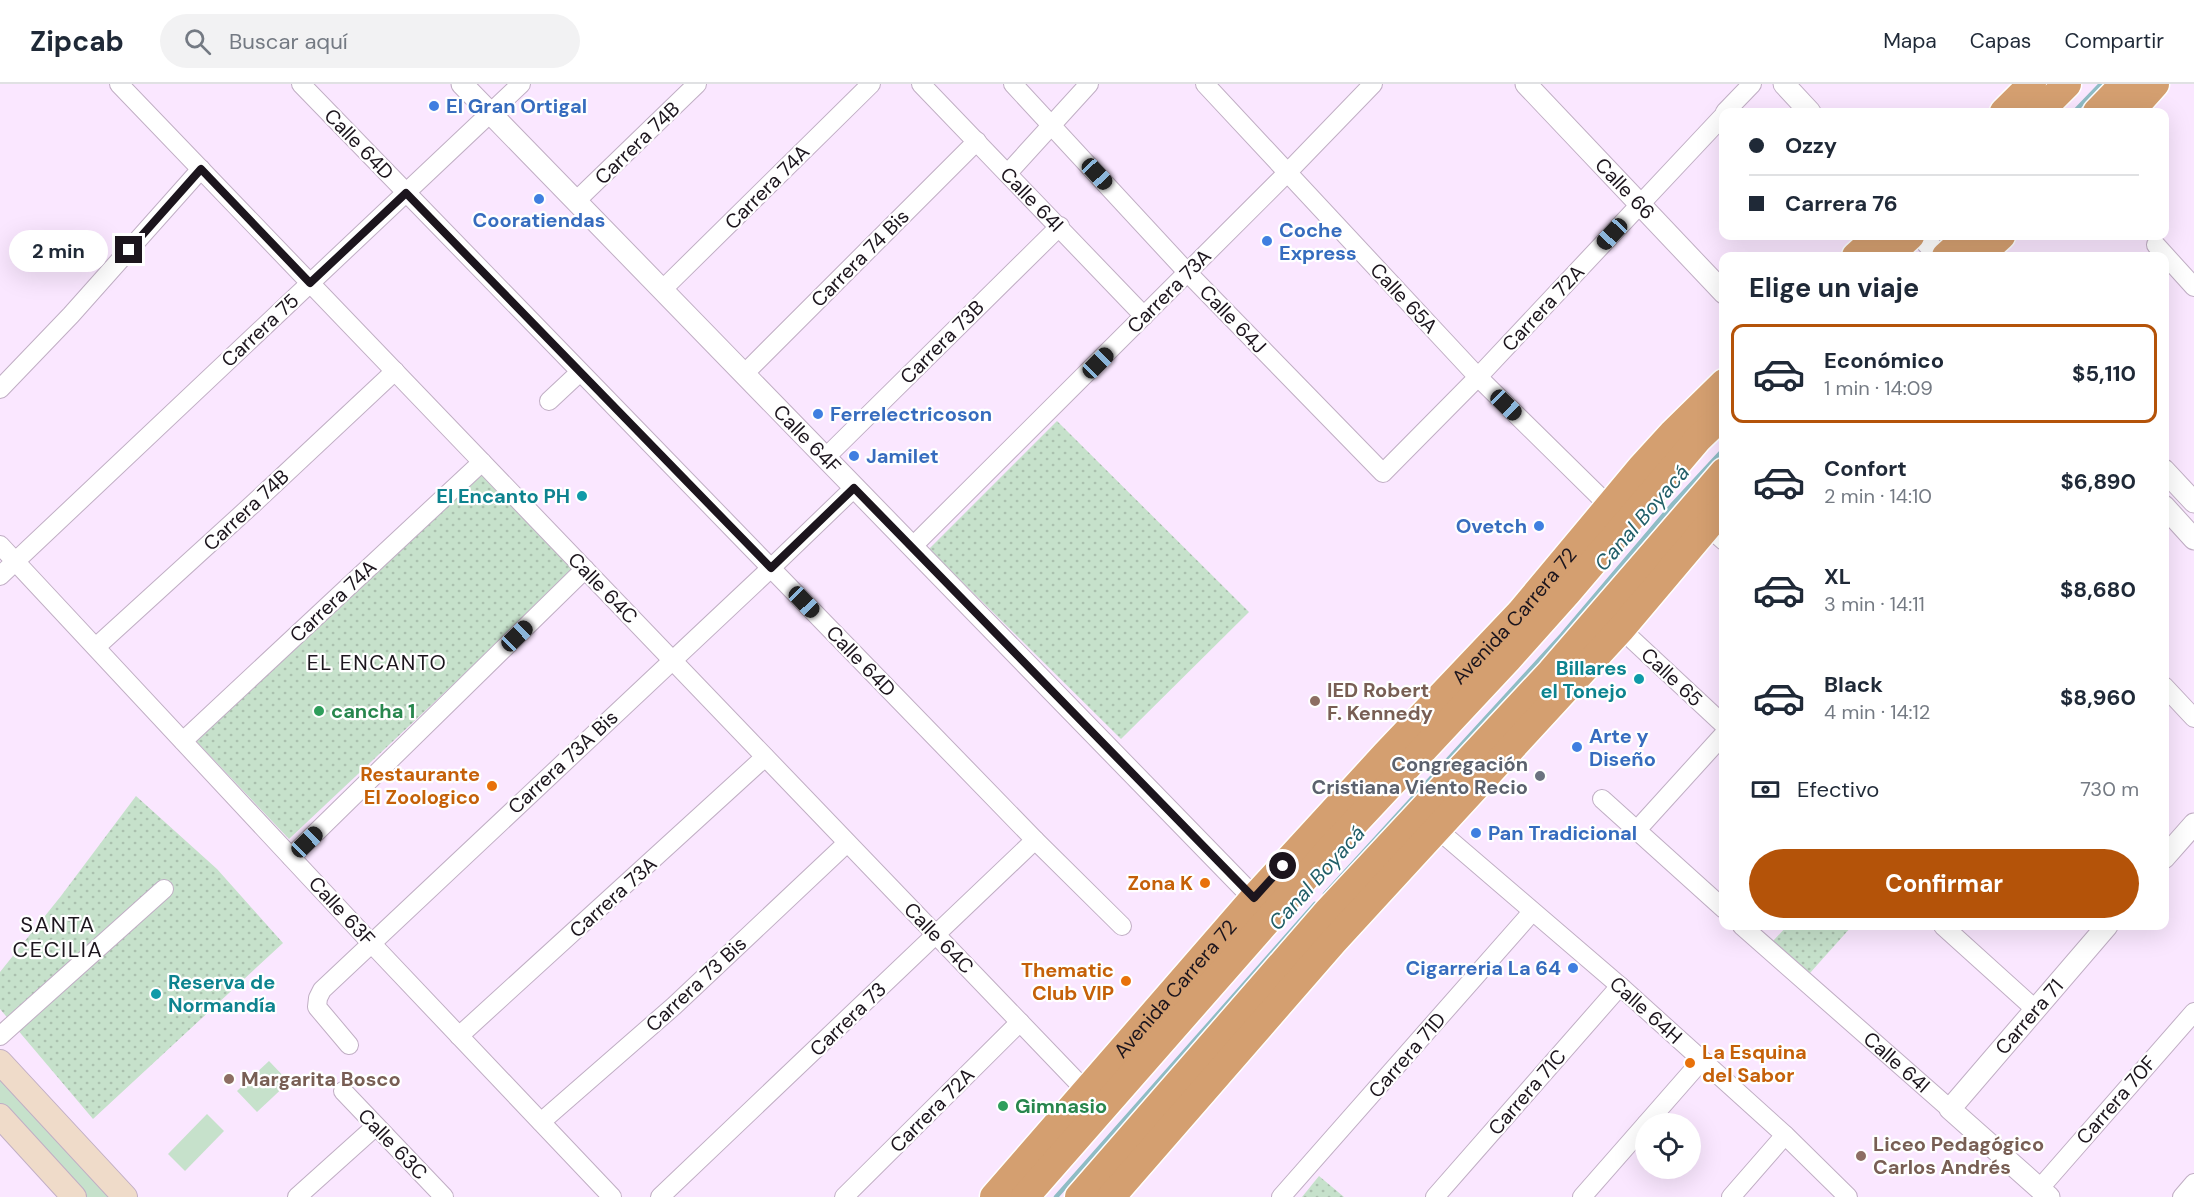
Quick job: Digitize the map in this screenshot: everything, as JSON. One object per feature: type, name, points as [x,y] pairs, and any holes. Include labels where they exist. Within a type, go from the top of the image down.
[{"type":"highway","points":[[2008,108],[2032,84]]},
{"type":"highway","points":[[2042,108],[2067,84]]},
{"type":"highway","points":[[2101,108],[2124,84]]},
{"type":"highway","points":[[2134,108],[2155,84]]},
{"type":"highway","points":[[1860,252],[1874,240]]},
{"type":"highway","points":[[1909,252],[1977,240]]},
{"type":"highway","name":"Avenida Carrera 72","points":[[994,1197],[1254,898],[1520,613],[1673,433],[1719,388]]},
{"type":"highway","name":"Avenida Carrera 72","points":[[1025,1197],[1332,847],[1568,593],[1698,439],[1719,419]]},
{"type":"highway","points":[[1079,1197],[1242,1008],[1594,623],[1719,478]]},
{"type":"highway","points":[[1110,1197],[1333,942],[1718,525]]},
{"type":"highway","points":[[1508,659],[1520,613]]},
{"type":"highway","points":[[1499,728],[1542,716]]},
{"type":"highway","points":[[1404,735],[1447,725]]},
{"type":"highway","points":[[1238,1051],[1242,1008]]},
{"type":"highway","points":[[1016,1197],[1024,1163]]},
{"type":"main road","points":[[0,1062],[125,1197]]},
{"type":"main road","points":[[0,1116],[74,1197]]},
{"type":"street","name":"Calle 64C","points":[[119,84],[1087,1092]]},
{"type":"street","name":"Calle 64D","points":[[300,84],[1035,840],[1122,926]]},
{"type":"street","name":"Calle 64F","points":[[462,84],[1254,898]]},
{"type":"street","name":"Carrera 75","points":[[0,576],[521,84]]},
{"type":"street","name":"Carrera 74B","points":[[576,201],[697,84]]},
{"type":"street","name":"Carrera 74A","points":[[662,290],[871,84]]},
{"type":"street","name":"Calle 64I","points":[[921,84],[1060,226],[1144,316]]},
{"type":"street","name":"Calle 64J","points":[[1013,84],[1187,272],[1383,473]]},
{"type":"street","points":[[1008,172],[1089,84]]},
{"type":"street","name":"Calle 65A","points":[[1205,84],[1478,377],[1609,506]]},
{"type":"street","name":"Carrera 73A","points":[[912,547],[1287,173],[1373,84]]},
{"type":"street","name":"Calle 66","points":[[1526,84],[1719,288]]},
{"type":"street","name":"Carrera 72A","points":[[1730,108],[1752,84]]},
{"type":"street","points":[[1784,84],[1806,108]]},
{"type":"street","name":"Carrera 72A","points":[[1383,473],[1478,377],[1719,119]]},
{"type":"street","name":"Carrera 74 Bis","points":[[744,374],[977,141]]},
{"type":"street","points":[[0,389],[72,315],[201,169]]},
{"type":"street","name":"Carrera 73B","points":[[825,458],[1060,226]]},
{"type":"street","points":[[2156,245],[2164,252]]},
{"type":"street","points":[[2169,257],[2191,277]]},
{"type":"street","name":"Carrera 74B","points":[[96,647],[395,371]]},
{"type":"street","points":[[549,401],[580,372]]},
{"type":"street","name":"Carrera 74A","points":[[183,741],[482,462]]},
{"type":"street","points":[[2169,475],[2194,502]]},
{"type":"street","name":"Carrera 73A Bis","points":[[349,1045],[317,1007],[322,990],[854,488]]},
{"type":"street","points":[[2169,512],[2194,539]]},
{"type":"street","name":"Calle 63F","points":[[0,544],[372,944],[612,1197]]},
{"type":"street","points":[[291,857],[585,569]]},
{"type":"street","name":"Calle 65","points":[[1621,629],[1719,720]]},
{"type":"street","points":[[2169,691],[2194,718]]},
{"type":"street","points":[[1636,831],[1719,740]]},
{"type":"street","name":"Carrera 73A","points":[[459,1036],[765,757]]},
{"type":"street","points":[[1602,799],[1719,905]]},
{"type":"street","points":[[2169,852],[2194,824]]},
{"type":"street","name":"Calle 64H","points":[[1437,829],[1620,986],[1785,1135],[1848,1197]]},
{"type":"street","name":"Carrera 73","points":[[660,1197],[1035,840]]},
{"type":"street","name":"Carrera 73 Bis","points":[[541,1122],[674,1006],[847,843]]},
{"type":"street","points":[[0,1036],[164,889]]},
{"type":"street","name":"Carrera 71D","points":[[1281,1197],[1532,912]]},
{"type":"street","name":"Calle 64I","points":[[1747,930],[2044,1193]]},
{"type":"street","points":[[1947,930],[2035,1009]]},
{"type":"street","name":"Carrera 71","points":[[1950,1109],[2104,930]]},
{"type":"street","name":"Carrera 71C","points":[[1435,1197],[1620,986]]},
{"type":"street","name":"Carrera 70F","points":[[2044,1193],[2113,1102],[2194,1012]]},
{"type":"street","name":"Carrera 72A","points":[[844,1197],[1020,1022]]},
{"type":"street","points":[[1656,1113],[1702,1060]]},
{"type":"street","name":"Calle 63C","points":[[343,1091],[444,1197]]},
{"type":"street","points":[[297,1197],[376,1126]]},
{"type":"street","points":[[1731,1197],[1785,1135]]},
{"type":"street","points":[[1582,1197],[1635,1137]]},
{"type":"street","points":[[2182,1197],[2194,1183]]},
{"type":"green space","points":[[1057,421],[1249,612],[1121,739],[929,549]]},
{"type":"green space","name":"EL ENCANTO","points":[[482,470],[576,569],[289,839],[195,740]]},
{"type":"green space","points":[[136,796],[217,869],[283,943],[93,1119],[0,1009],[0,972]]},
{"type":"green space","points":[[1783,930],[1848,930],[1810,973],[1773,941]]},
{"type":"green space","points":[[269,1061],[289,1082],[257,1112],[237,1091]]},
{"type":"green space","points":[[0,1077],[111,1197],[87,1197],[0,1104]]},
{"type":"green space","points":[[207,1114],[224,1131],[185,1171],[168,1154]]},
{"type":"green space","points":[[1319,1176],[1344,1197],[1302,1197]]},
{"type":"waterway","name":"Canal Boyacá","points":[[2078,108],[2101,84]]},
{"type":"waterway","name":"Canal Boyacá","points":[[1936,244],[1940,240]]},
{"type":"waterway","name":"Canal Boyacá","points":[[1325,894],[1562,635],[1673,504],[1719,454]]},
{"type":"waterway","name":"Canal Boyacá","points":[[1056,1197],[1315,904]]},
{"type":"place","name":"El Gran Ortigal","points":[[434,106]]},
{"type":"place","name":"Cooratiendas","points":[[539,199]]},
{"type":"place","name":"Coche Express","points":[[1267,241]]},
{"type":"place","name":"Ferrelectricoson","points":[[818,414]]},
{"type":"place","name":"Jamilet","points":[[854,456]]},
{"type":"place","name":"El Encanto PH","points":[[582,496]]},
{"type":"place","name":"Ovetch","points":[[1539,526]]},
{"type":"place","name":"Billares el Tonejo","points":[[1639,679]]},
{"type":"place","name":"IED Robert F. Kennedy","points":[[1315,701]]},
{"type":"place","name":"cancha 1","points":[[319,711]]},
{"type":"place","name":"Arte y Diseño","points":[[1577,747]]},
{"type":"place","name":"Congregación Cristiana Viento Recio","points":[[1540,776]]},
{"type":"place","name":"Restaurante El Zoologico","points":[[492,786]]},
{"type":"place","name":"Pan Tradicional","points":[[1476,833]]},
{"type":"place","name":"Zona K","points":[[1205,883]]},
{"type":"place","name":"Cigarreria La 64","points":[[1573,968]]},
{"type":"place","name":"Thematic Club VIP","points":[[1126,981]]},
{"type":"place","name":"Reserva de Normandía","points":[[156,994]]},
{"type":"place","name":"La Esquina del Sabor","points":[[1690,1063]]},
{"type":"place","name":"Margarita Bosco","points":[[229,1079]]},
{"type":"place","name":"Gimnasio","points":[[1003,1106]]},
{"type":"place","name":"Liceo Pedagógico Carlos Andrés","points":[[1861,1156]]},
{"type":"district","name":"EL ENCANTO","points":[[377,663]]},
{"type":"district","name":"SANTA CECILIA","points":[[58,936]]},
{"type":"route","points":[[129,250],[201,169],[310,283],[406,193],[771,568],[854,488],[1254,898],[1283,866]]}]
